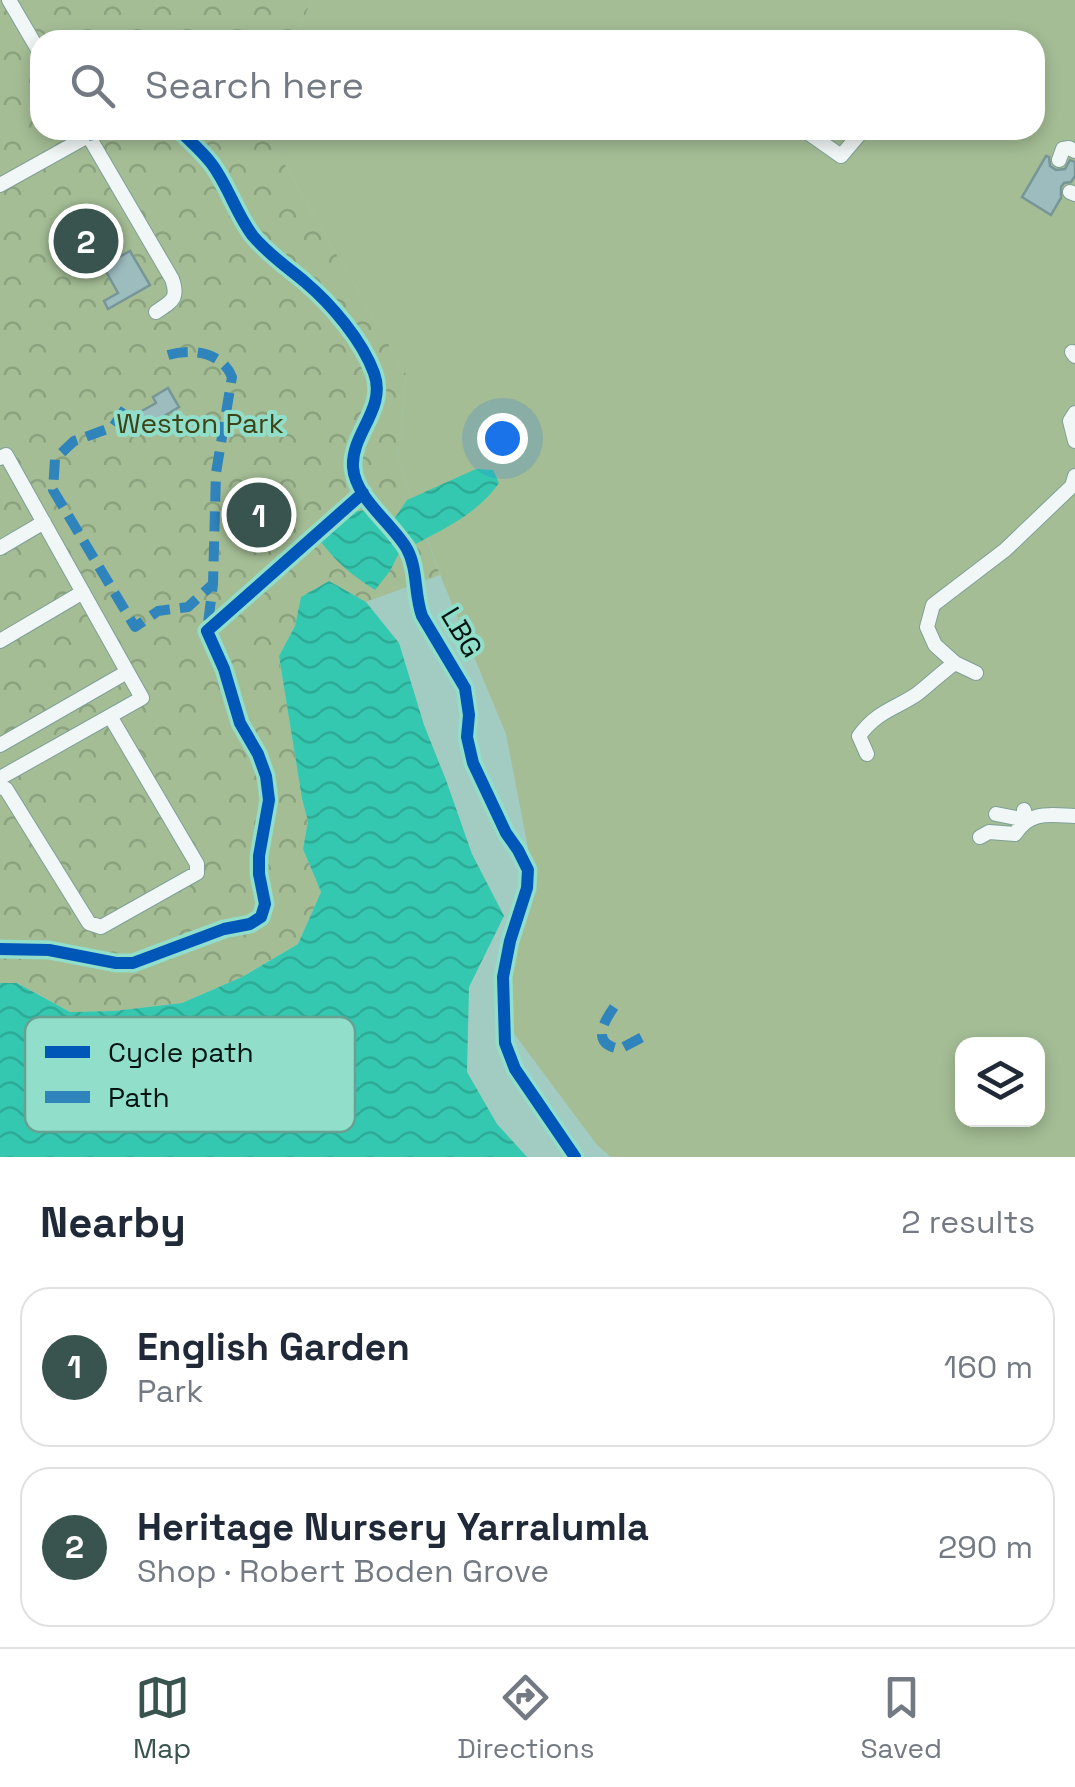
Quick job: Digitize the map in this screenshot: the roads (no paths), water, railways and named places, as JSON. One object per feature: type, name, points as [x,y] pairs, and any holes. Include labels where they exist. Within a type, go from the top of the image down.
[{"type":"street","points":[[9,0],[30,36]]},
{"type":"street","points":[[0,185],[74,140]]},
{"type":"street","points":[[90,140],[172,279],[176,291],[173,300],[156,312]]},
{"type":"street","points":[[822,140],[841,156],[855,140]]},
{"type":"street","points":[[1058,160],[1063,149],[1075,151]]},
{"type":"street","points":[[1075,413],[1070,422],[1075,441]]},
{"type":"street","points":[[0,778],[142,698],[2,452]]},
{"type":"street","points":[[976,673],[954,663],[935,645],[927,627],[934,606],[1005,550],[1072,486],[1075,476]]},
{"type":"street","points":[[0,548],[44,522]]},
{"type":"street","points":[[0,641],[83,592]]},
{"type":"street","points":[[867,754],[860,736],[866,726],[890,707],[916,695],[954,663]]},
{"type":"street","points":[[0,745],[127,672]]},
{"type":"street","points":[[0,786],[6,789],[89,923],[101,927],[197,873],[197,864],[110,716]]},
{"type":"street","points":[[996,814],[1075,816]]},
{"type":"street","points":[[980,837],[989,832],[1015,834],[1025,815]]},
{"type":"water","points":[[476,469],[493,470],[499,483],[491,494],[472,511],[416,544],[394,519],[407,500]]},
{"type":"water","points":[[368,510],[379,518],[401,549],[375,590],[346,569],[321,542],[345,515]]},
{"type":"water","points":[[329,581],[366,602],[399,643],[424,725],[472,854],[504,916],[469,987],[467,1072],[497,1124],[527,1157],[0,1157],[0,983],[17,983],[70,1012],[182,1003],[242,977],[298,944],[321,892],[303,849],[308,821],[279,656],[295,626],[301,597]]},
{"type":"place","name":"Heritage Nursery Yarralumla","points":[[86,241]]},
{"type":"place","name":"English Garden","points":[[259,515]]},
{"type":"park label","name":"Weston Park","points":[[200,423]]}]
